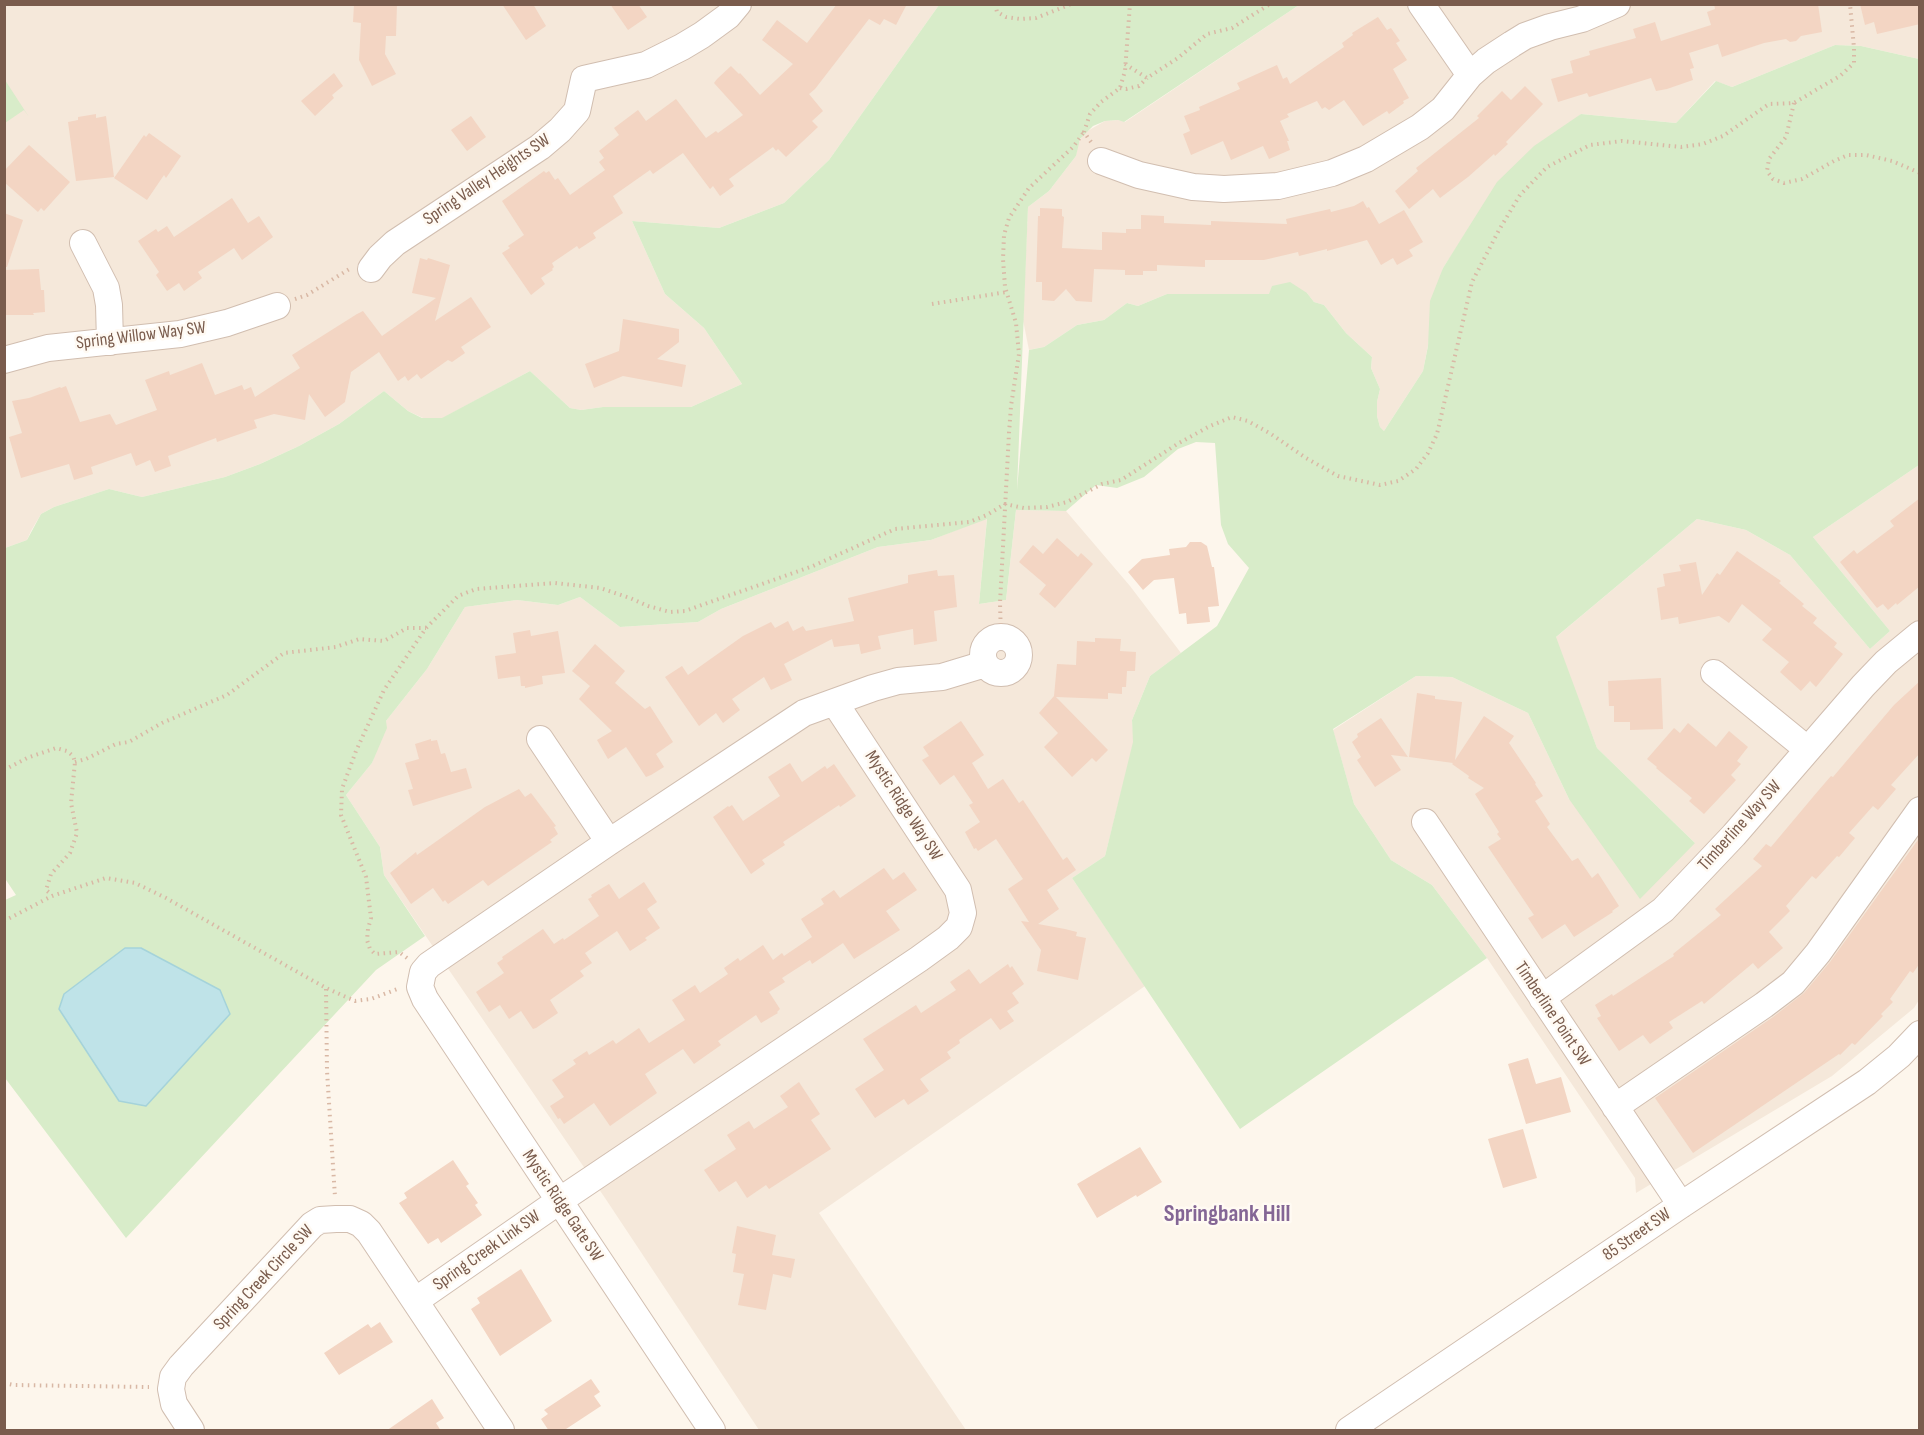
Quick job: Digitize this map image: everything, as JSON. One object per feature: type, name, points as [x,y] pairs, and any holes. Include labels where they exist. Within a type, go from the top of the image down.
[{"type":"street","name":"Spring Valley Heights SW","points":[[375,263],[395,243],[540,147],[560,130],[577,111],[584,79],[645,65],[682,47],[728,16],[738,4]]},
{"type":"street","points":[[1421,4],[1470,75]]},
{"type":"street","points":[[1101,161],[1139,176],[1193,188],[1252,189],[1310,179],[1353,165],[1408,135],[1443,109],[1470,75],[1499,51],[1525,36],[1550,27],[1582,20],[1617,4]]},
{"type":"street","points":[[83,243],[106,288],[110,342]]},
{"type":"street","name":"Spring Willow Way SW","points":[[4,360],[48,348],[194,332],[277,306]]},
{"type":"street","name":"Timberline Way SW","points":[[1542,998],[1663,910],[1734,835],[1808,748],[1886,662],[1920,634]]},
{"type":"street","points":[[422,975],[429,965],[804,713],[898,681],[942,677],[985,664],[994,672],[1011,671],[1020,656],[1016,644],[1007,637],[1001,637]]},
{"type":"street","points":[[1714,673],[1808,748]]},
{"type":"street","name":"Mystic Ridge Way SW","points":[[559,1201],[920,959],[948,938],[958,927],[963,913],[958,890],[835,703]]},
{"type":"street","points":[[540,739],[609,842]]},
{"type":"street","points":[[1616,1107],[1764,1005],[1792,983],[1818,953],[1920,810]]},
{"type":"street","name":"Timberline Point SW","points":[[1425,822],[1681,1205]]},
{"type":"street","name":"Mystic Ridge Gate SW","points":[[422,975],[420,987],[425,999],[712,1431]]},
{"type":"street","name":"85 Street SW","points":[[1349,1431],[1681,1205],[1867,1082],[1899,1056],[1920,1034]]},
{"type":"street","name":"Spring Creek Link SW","points":[[415,1301],[559,1201]]},
{"type":"street","name":"Spring Creek Circle SW","points":[[171,1389],[173,1377],[181,1366],[312,1225],[320,1220],[350,1219],[362,1224],[501,1431]]},
{"type":"street","points":[[171,1389],[174,1404],[191,1431]]},
{"type":"path","points":[[994,4],[997,12],[1006,17],[1020,19],[1036,18],[1071,4]]},
{"type":"path","points":[[1001,637],[1000,603],[1011,406],[1019,354],[1016,323],[1007,292],[1003,259],[1004,235],[1015,206],[1029,188],[1073,147],[1084,132],[1090,114],[1101,102],[1120,88],[1125,64],[1130,4]]},
{"type":"path","points":[[1120,88],[1139,86],[1207,34],[1232,28],[1270,4]]},
{"type":"path","points":[[4,921],[52,896],[106,879],[135,884],[166,898],[326,988],[355,1001],[387,994],[422,975],[399,952],[375,954],[370,949],[367,940],[371,918],[366,877],[341,815],[342,789],[360,741],[384,690],[426,628],[458,596],[468,592],[525,584],[555,583],[600,588],[648,606],[670,612],[684,611],[813,566],[895,529],[969,522],[1005,504],[1024,508],[1047,507],[1067,502],[1102,484],[1121,480],[1189,437],[1232,417],[1248,421],[1338,476],[1380,485],[1398,481],[1416,469],[1428,453],[1437,434],[1472,282],[1520,195],[1547,167],[1590,144],[1622,141],[1682,147],[1703,144],[1723,136],[1768,104],[1794,103],[1840,76],[1854,63],[1850,4]]},
{"type":"path","points":[[1125,64],[1147,78]]},
{"type":"path","points":[[1794,103],[1786,137],[1769,159],[1767,171],[1773,179],[1784,183],[1802,179],[1848,155],[1866,154],[1892,161],[1920,173]]},
{"type":"path","points":[[1084,132],[1101,161]]},
{"type":"path","points":[[277,306],[307,295],[353,266],[375,263]]},
{"type":"path","points":[[932,304],[1007,292]]},
{"type":"path","points":[[75,762],[116,744],[129,742],[162,723],[227,695],[284,653],[336,647],[359,639],[384,641],[407,628],[426,628]]},
{"type":"path","points":[[4,770],[27,758],[56,748],[67,751],[73,756],[75,762],[71,803],[77,833],[69,854],[51,874],[46,890],[52,896]]},
{"type":"path","points":[[326,988],[327,1071],[336,1219]]},
{"type":"path","points":[[4,1383],[171,1389]]},
{"type":"shaded area","points":[[4,5],[939,5],[829,160],[784,203],[719,228],[632,221],[665,294],[704,328],[742,384],[691,407],[603,407],[581,410],[570,408],[530,371],[443,418],[423,418],[408,411],[384,391],[339,424],[260,464],[225,477],[142,497],[109,489],[54,507],[41,514],[27,540],[5,548]]},
{"type":"shaded area","points":[[1299,5],[1919,5],[1919,59],[1861,46],[1835,45],[1732,87],[1715,81],[1676,123],[1581,114],[1470,227],[1443,268],[1423,371],[1384,431],[1380,427],[1377,416],[1380,389],[1371,368],[1372,357],[1346,333],[1324,305],[1314,302],[1307,293],[1167,294],[1138,306],[1127,303],[1104,320],[1077,325],[1044,347],[1029,350],[1023,320],[1028,207],[1049,191],[1076,156],[1077,146],[1084,133],[1105,121],[1125,122]]},
{"type":"shaded area","points":[[1919,465],[1919,1000],[1914,1008],[1832,1076],[1636,1193],[1635,1178],[1487,958],[1432,885],[1391,860],[1354,804],[1333,730],[1416,676],[1452,677],[1528,713],[1569,799],[1695,843],[1597,748],[1555,638],[1697,519],[1746,530],[1790,555],[1870,649],[1890,631],[1813,537]]},
{"type":"shaded area","points":[[1016,510],[1066,511],[1130,586],[1181,653],[1150,676],[1132,720],[1134,742],[1105,856],[1072,878],[1145,986],[819,1213],[966,1430],[759,1430],[605,1198],[384,875],[380,847],[346,795],[372,763],[386,721],[427,669],[465,607],[517,600],[558,605],[580,597],[620,627],[698,622],[721,609],[878,547],[931,540],[987,518],[979,604],[1006,600]]},
{"type":"green space","points":[[939,5],[1299,5],[1124,122],[1105,121],[1093,126],[1080,139],[1076,156],[1049,191],[1028,207],[1017,490],[1029,350],[1044,347],[1077,325],[1104,320],[1127,303],[1138,306],[1167,294],[1269,294],[1272,286],[1290,282],[1307,293],[1314,302],[1324,305],[1346,333],[1372,357],[1371,368],[1380,389],[1377,416],[1380,427],[1384,431],[1423,371],[1428,346],[1430,301],[1443,268],[1497,182],[1534,146],[1581,114],[1676,123],[1716,81],[1732,87],[1835,45],[1861,46],[1919,59],[1919,465],[1813,537],[1890,631],[1870,649],[1790,555],[1746,530],[1697,519],[1556,637],[1597,748],[1695,843],[1640,899],[1569,799],[1528,713],[1452,677],[1416,676],[1333,729],[1354,804],[1391,860],[1432,885],[1487,958],[1240,1129],[1072,878],[1105,856],[1133,742],[1132,720],[1150,676],[1217,626],[1249,568],[1228,544],[1221,525],[1215,443],[1196,442],[1178,449],[1144,477],[1117,488],[1096,485],[1066,511],[1016,510],[1006,600],[979,604],[987,519],[931,540],[878,547],[721,609],[698,622],[620,627],[580,597],[558,605],[517,600],[465,607],[427,669],[386,721],[387,728],[372,763],[346,795],[380,847],[384,875],[425,936],[376,970],[126,1238],[5,1078],[5,900],[16,895],[4,877],[5,548],[27,540],[41,514],[54,507],[109,489],[142,497],[225,477],[260,464],[339,424],[384,391],[408,411],[422,418],[442,418],[530,371],[570,408],[581,410],[603,407],[691,407],[742,384],[704,328],[665,294],[632,221],[719,228],[784,203],[829,160]]},
{"type":"green space","points":[[5,80],[29,117],[24,110],[5,123]]},
{"type":"water","points":[[125,948],[141,948],[220,990],[230,1014],[146,1106],[119,1101],[59,1009],[64,994]]},
{"type":"building","points":[[354,4],[397,4],[396,36],[386,36],[385,54],[396,74],[372,86],[359,60],[361,23],[353,22]]},
{"type":"building","points":[[502,4],[533,4],[546,26],[526,40]]},
{"type":"building","points":[[610,4],[638,4],[647,17],[628,30]]},
{"type":"building","points":[[837,4],[907,4],[896,25],[884,19],[880,25],[869,19],[809,94],[823,111],[812,121],[818,127],[786,157],[773,147],[729,179],[734,186],[720,196],[713,186],[710,189],[683,153],[653,174],[650,170],[613,196],[623,213],[593,233],[596,238],[579,249],[577,246],[552,263],[553,270],[541,278],[545,284],[531,295],[502,253],[524,235],[502,201],[544,171],[546,173],[549,171],[555,180],[558,178],[570,195],[605,170],[599,162],[604,158],[599,151],[619,135],[614,128],[638,110],[646,121],[676,99],[706,138],[716,131],[718,133],[743,115],[714,83],[717,79],[731,66],[760,95],[793,64],[762,40],[777,20],[807,43]]},
{"type":"building","points":[[1714,4],[1818,4],[1822,32],[1801,36],[1796,41],[1790,42],[1786,39],[1764,43],[1722,57],[1718,44],[1689,53],[1694,68],[1690,69],[1693,80],[1667,89],[1656,91],[1651,78],[1589,97],[1587,93],[1558,102],[1551,79],[1573,73],[1570,61],[1590,55],[1589,51],[1636,38],[1633,29],[1655,22],[1661,41],[1711,25],[1707,12],[1715,9]]},
{"type":"building","points":[[1860,4],[1920,4],[1920,24],[1877,34],[1874,22],[1865,25]]},
{"type":"building","points":[[1378,17],[1387,30],[1391,28],[1400,41],[1396,43],[1407,60],[1393,69],[1409,98],[1403,101],[1404,103],[1389,114],[1387,111],[1363,126],[1344,100],[1329,110],[1325,107],[1322,109],[1317,101],[1287,114],[1289,117],[1280,121],[1289,141],[1287,141],[1290,150],[1269,159],[1263,146],[1231,160],[1223,141],[1191,155],[1183,134],[1190,131],[1184,116],[1240,89],[1237,83],[1277,65],[1283,79],[1287,77],[1290,84],[1344,47],[1342,43],[1353,35],[1352,33]]},
{"type":"building","points":[[334,73],[343,86],[332,95],[334,98],[315,116],[301,101]]},
{"type":"building","points":[[1525,86],[1543,104],[1506,142],[1508,144],[1440,198],[1433,189],[1409,209],[1395,191],[1418,171],[1416,168],[1479,118],[1477,116],[1502,91],[1511,100]]},
{"type":"building","points":[[96,114],[96,118],[106,116],[114,177],[76,181],[68,122],[78,120],[78,117]]},
{"type":"building","points":[[471,116],[486,137],[467,151],[451,130]]},
{"type":"building","points":[[149,133],[181,156],[166,178],[164,175],[147,200],[114,178],[144,135],[146,137]]},
{"type":"building","points":[[29,145],[70,182],[44,211],[41,208],[38,212],[4,182],[4,171]]},
{"type":"building","points":[[232,198],[248,223],[259,216],[273,237],[242,260],[234,248],[198,272],[202,278],[184,291],[179,283],[167,291],[156,275],[159,272],[138,241],[156,229],[158,232],[167,226],[174,237]]},
{"type":"building","points":[[1363,201],[1379,224],[1404,210],[1423,242],[1409,250],[1413,256],[1397,265],[1393,258],[1381,265],[1367,240],[1299,256],[1298,252],[1264,260],[1205,260],[1205,267],[1157,265],[1157,271],[1143,271],[1143,275],[1125,275],[1125,270],[1094,269],[1092,302],[1076,301],[1066,289],[1054,301],[1042,300],[1042,282],[1036,282],[1040,208],[1062,209],[1064,217],[1062,248],[1102,250],[1102,232],[1126,233],[1126,229],[1141,229],[1141,215],[1164,216],[1164,223],[1211,225],[1211,221],[1287,224],[1286,219],[1330,209],[1331,212],[1354,206]]},
{"type":"building","points":[[4,213],[23,220],[7,267],[4,267]]},
{"type":"building","points":[[420,258],[427,260],[428,258],[450,265],[435,321],[471,297],[491,327],[461,347],[465,353],[452,362],[448,360],[421,379],[417,374],[408,381],[405,376],[398,381],[379,352],[351,372],[345,402],[325,417],[309,394],[305,420],[274,414],[254,420],[257,428],[217,442],[216,438],[168,456],[171,466],[155,472],[150,460],[136,466],[131,453],[91,467],[93,474],[74,480],[69,464],[21,478],[9,437],[22,433],[12,401],[66,386],[80,422],[110,414],[116,425],[157,410],[145,380],[169,371],[170,375],[202,363],[215,395],[242,385],[244,390],[251,387],[255,397],[300,368],[292,355],[357,314],[363,311],[382,336],[436,298],[412,293]]},
{"type":"building","points":[[39,269],[41,290],[44,290],[45,312],[33,313],[34,315],[4,315],[4,270]]},
{"type":"building","points":[[623,319],[679,329],[679,342],[657,359],[686,365],[682,387],[623,376],[594,388],[585,364],[619,351]]},
{"type":"building","points":[[1920,498],[1920,586],[1888,610],[1883,604],[1877,608],[1840,562],[1854,550],[1857,554],[1894,526],[1890,521]]},
{"type":"building","points":[[1057,538],[1078,557],[1081,553],[1093,564],[1055,608],[1039,594],[1046,585],[1019,562],[1033,545],[1043,554]]},
{"type":"building","points":[[1190,542],[1201,542],[1207,546],[1212,567],[1214,567],[1219,606],[1208,607],[1210,622],[1187,624],[1186,613],[1179,614],[1174,578],[1154,580],[1143,590],[1128,572],[1142,559],[1170,555],[1169,549],[1186,547]]},
{"type":"building","points":[[1737,551],[1781,581],[1779,583],[1817,618],[1813,623],[1837,643],[1834,647],[1843,654],[1816,687],[1810,681],[1801,691],[1780,672],[1789,662],[1762,640],[1772,629],[1742,604],[1729,623],[1719,616],[1679,624],[1678,617],[1661,620],[1657,588],[1665,586],[1663,574],[1681,571],[1679,565],[1696,562],[1702,595],[1717,573],[1720,575]]},
{"type":"building","points":[[937,570],[938,576],[954,575],[957,607],[934,611],[937,641],[914,645],[913,629],[878,636],[881,649],[861,654],[859,644],[834,647],[832,639],[784,664],[792,680],[771,690],[764,677],[732,699],[740,710],[723,723],[716,713],[699,726],[665,677],[682,666],[688,675],[743,636],[771,622],[775,628],[788,621],[793,631],[803,626],[806,631],[854,621],[848,598],[908,583],[908,575]]},
{"type":"building","points":[[530,630],[531,636],[558,631],[565,673],[542,676],[543,684],[525,688],[521,686],[520,676],[498,679],[495,656],[516,653],[513,633]]},
{"type":"building","points":[[1095,638],[1121,639],[1120,651],[1136,652],[1135,671],[1127,671],[1126,687],[1122,687],[1122,694],[1108,693],[1108,699],[1056,697],[1108,750],[1096,762],[1092,758],[1072,777],[1044,747],[1058,733],[1039,713],[1054,696],[1057,664],[1076,665],[1077,641],[1095,642]]},
{"type":"building","points":[[595,644],[625,671],[615,683],[645,709],[650,706],[673,742],[656,754],[664,767],[651,775],[646,777],[626,747],[608,759],[597,740],[612,731],[579,699],[590,686],[572,671]]},
{"type":"building","points":[[1661,678],[1663,729],[1630,730],[1630,722],[1614,722],[1614,706],[1609,706],[1608,681]]},
{"type":"building","points":[[1920,681],[1920,753],[1891,785],[1896,789],[1878,810],[1873,806],[1849,833],[1855,838],[1839,857],[1837,856],[1816,879],[1812,876],[1786,906],[1790,911],[1769,932],[1783,948],[1758,969],[1753,963],[1704,1004],[1702,1001],[1669,1022],[1673,1028],[1650,1044],[1643,1035],[1619,1051],[1597,1018],[1601,1016],[1595,1005],[1612,994],[1613,996],[1674,956],[1673,954],[1721,915],[1715,909],[1762,866],[1753,859],[1766,844],[1771,847],[1894,705]]},
{"type":"building","points":[[1417,693],[1435,696],[1435,699],[1462,702],[1455,760],[1484,716],[1514,736],[1509,743],[1543,796],[1535,801],[1550,824],[1547,827],[1572,861],[1578,858],[1592,878],[1598,873],[1619,906],[1613,912],[1574,937],[1565,924],[1542,939],[1528,918],[1534,915],[1488,847],[1501,839],[1475,794],[1484,788],[1468,778],[1469,776],[1453,763],[1409,757]]},
{"type":"building","points":[[1381,718],[1408,757],[1391,755],[1401,770],[1375,787],[1357,760],[1361,757],[1352,742],[1358,737],[1357,734]]},
{"type":"building","points":[[961,721],[984,755],[972,763],[988,789],[1003,779],[1019,803],[1023,800],[1063,860],[1067,857],[1076,870],[1047,890],[1059,909],[1038,924],[1077,932],[1076,936],[1086,938],[1078,980],[1037,971],[1041,950],[1021,921],[1029,922],[1008,889],[1023,879],[996,839],[978,851],[974,849],[965,832],[980,822],[969,805],[973,803],[954,775],[940,785],[922,760],[929,756],[923,747]]},
{"type":"building","points":[[1688,723],[1716,747],[1729,731],[1748,747],[1737,761],[1741,764],[1731,775],[1736,780],[1704,814],[1689,801],[1692,798],[1647,759],[1674,728],[1680,733]]},
{"type":"building","points":[[431,739],[431,741],[437,740],[441,754],[445,753],[451,772],[466,768],[472,788],[413,806],[408,790],[413,789],[405,763],[419,759],[415,744]]},
{"type":"building","points":[[790,763],[802,782],[825,766],[827,769],[834,764],[856,796],[783,842],[785,845],[762,860],[765,864],[751,874],[713,817],[732,805],[743,821],[780,796],[768,777]]},
{"type":"building","points":[[519,789],[525,797],[531,793],[556,826],[554,827],[558,834],[550,840],[552,842],[488,886],[483,880],[448,904],[445,900],[443,902],[433,888],[411,904],[390,873],[416,852],[417,855],[485,807]]},
{"type":"building","points":[[1920,837],[1920,963],[1913,973],[1910,971],[1890,999],[1893,1002],[1881,1014],[1883,1016],[1855,1045],[1852,1043],[1840,1055],[1693,1153],[1655,1098],[1804,993],[1830,962]]},
{"type":"building","points":[[884,868],[893,880],[904,872],[917,890],[886,911],[900,930],[854,959],[843,943],[812,964],[810,960],[782,978],[785,982],[769,992],[780,1009],[778,1013],[761,1023],[756,1015],[718,1041],[721,1045],[694,1064],[683,1049],[645,1074],[657,1093],[610,1126],[594,1103],[564,1124],[560,1118],[558,1119],[550,1106],[564,1097],[552,1080],[576,1064],[573,1060],[587,1051],[589,1055],[613,1040],[616,1044],[639,1028],[649,1043],[685,1020],[672,1000],[695,985],[700,993],[728,974],[724,968],[738,958],[740,961],[763,945],[773,960],[782,953],[784,956],[812,937],[801,919],[824,904],[821,899],[834,890],[840,898]]},
{"type":"building","points":[[644,882],[657,902],[647,909],[660,928],[645,938],[647,940],[630,951],[617,931],[585,953],[592,963],[580,971],[584,976],[550,1000],[558,1013],[536,1028],[533,1029],[521,1011],[509,1019],[500,1005],[489,1012],[476,992],[504,973],[497,963],[503,959],[502,957],[543,929],[554,944],[563,938],[564,940],[599,916],[588,899],[609,884],[619,899]]},
{"type":"building","points":[[1008,964],[1010,968],[1012,966],[1024,984],[1012,993],[1019,1003],[1007,1011],[1014,1021],[1000,1030],[991,1018],[959,1040],[960,1043],[947,1052],[951,1058],[920,1079],[929,1091],[908,1105],[904,1099],[875,1118],[855,1089],[884,1070],[863,1039],[916,1005],[921,1013],[956,990],[950,982],[969,969],[980,984]]},
{"type":"building","points":[[1528,1058],[1536,1084],[1561,1077],[1571,1112],[1526,1124],[1508,1064]]},
{"type":"building","points":[[799,1082],[820,1114],[811,1120],[831,1149],[769,1189],[766,1185],[747,1198],[736,1181],[719,1192],[704,1170],[736,1149],[727,1135],[749,1121],[754,1129],[788,1107],[780,1096]]},
{"type":"building","points":[[1523,1129],[1537,1178],[1503,1188],[1488,1139]]},
{"type":"building","points":[[1140,1147],[1162,1182],[1097,1218],[1077,1184]]},
{"type":"building","points":[[453,1160],[469,1184],[466,1186],[478,1203],[475,1205],[482,1215],[441,1243],[438,1238],[428,1244],[399,1203],[407,1198],[404,1193]]},
{"type":"building","points":[[737,1226],[776,1235],[772,1255],[795,1259],[791,1278],[773,1274],[766,1310],[738,1305],[744,1274],[733,1272],[736,1254],[732,1253]]},
{"type":"building","points":[[521,1269],[552,1321],[500,1356],[471,1309],[480,1303],[477,1298]]},
{"type":"building","points":[[380,1322],[393,1342],[339,1375],[324,1353],[368,1324],[371,1328]]},
{"type":"building","points":[[591,1379],[600,1392],[594,1396],[601,1406],[563,1431],[549,1431],[541,1419],[548,1414],[544,1410]]},
{"type":"building","points":[[432,1399],[444,1418],[436,1423],[441,1431],[386,1431]]},
{"type":"district","name":"Springbank Hill","points":[[1227,1215]]}]
